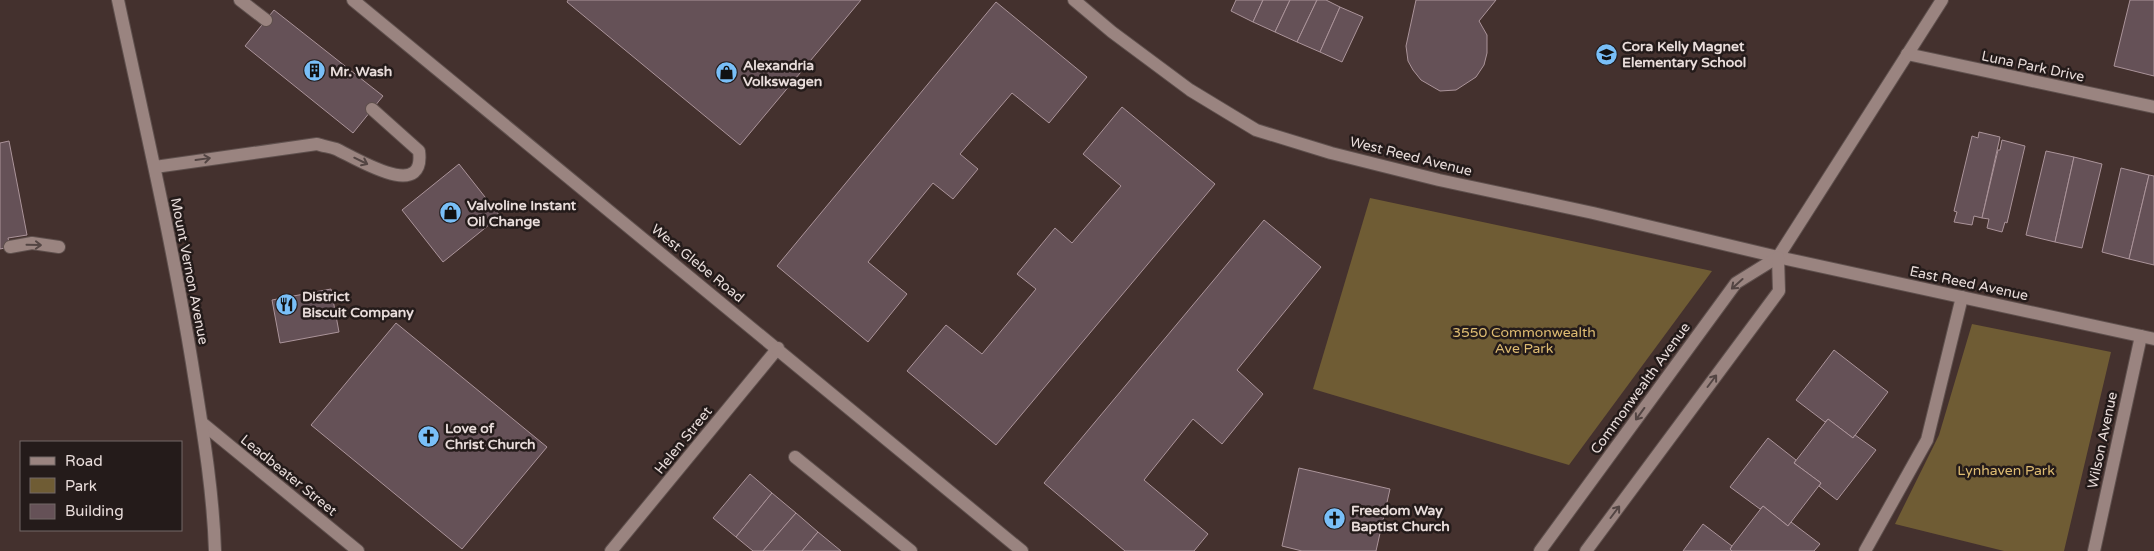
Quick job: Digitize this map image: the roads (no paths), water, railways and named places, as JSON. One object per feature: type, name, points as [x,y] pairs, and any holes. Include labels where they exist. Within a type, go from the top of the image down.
[{"type":"street","name":"Mount Vernon Avenue","points":[[118,0],[155,167],[183,311],[202,423],[213,504],[214,551]]},
{"type":"street","points":[[240,0],[266,20]]},
{"type":"street","name":"West Glebe Road","points":[[353,0],[778,348],[1022,551]]},
{"type":"street","name":"West Reed Avenue","points":[[1074,0],[1112,32],[1190,90],[1256,130],[1331,153],[1439,180],[1593,213],[1778,257]]},
{"type":"street","name":"Commonwealth Avenue","points":[[1540,551],[1736,282],[1778,257],[1942,0]]},
{"type":"street","name":"Luna Park Drive","points":[[1907,54],[2154,107]]},
{"type":"street","points":[[155,167],[317,144],[334,148],[394,176],[406,175],[416,169],[420,161],[419,151],[372,110]]},
{"type":"street","points":[[10,248],[32,244],[59,247]]},
{"type":"street","points":[[1586,551],[1779,291],[1778,257]]},
{"type":"street","name":"East Reed Avenue","points":[[1778,257],[2154,339]]},
{"type":"street","points":[[1865,551],[1927,440],[1962,297]]},
{"type":"street","name":"Wilson Avenue","points":[[2094,551],[2141,336]]},
{"type":"street","name":"Helen Street","points":[[611,551],[778,348]]},
{"type":"street","name":"Leadbeater Street","points":[[202,423],[358,551]]},
{"type":"street","points":[[795,457],[912,551]]},
{"type":"place","name":"Cora Kelly Magnet Elementary School","points":[[1606,54]]},
{"type":"place","name":"Mr. Wash","points":[[314,71]]},
{"type":"place","name":"Alexandria Volkswagen","points":[[727,73]]},
{"type":"place","name":"Valvoline Instant Oil Change","points":[[451,213]]},
{"type":"place","name":"District Biscuit Company","points":[[286,304]]},
{"type":"place","name":"Love of Christ Church","points":[[429,436]]},
{"type":"place","name":"Freedom Way Baptist Church","points":[[1335,518]]},
{"type":"park label","name":"3550 Commonwealth Ave Park","points":[[1524,340]]},
{"type":"park label","name":"Lynhaven Park","points":[[2006,470]]}]
